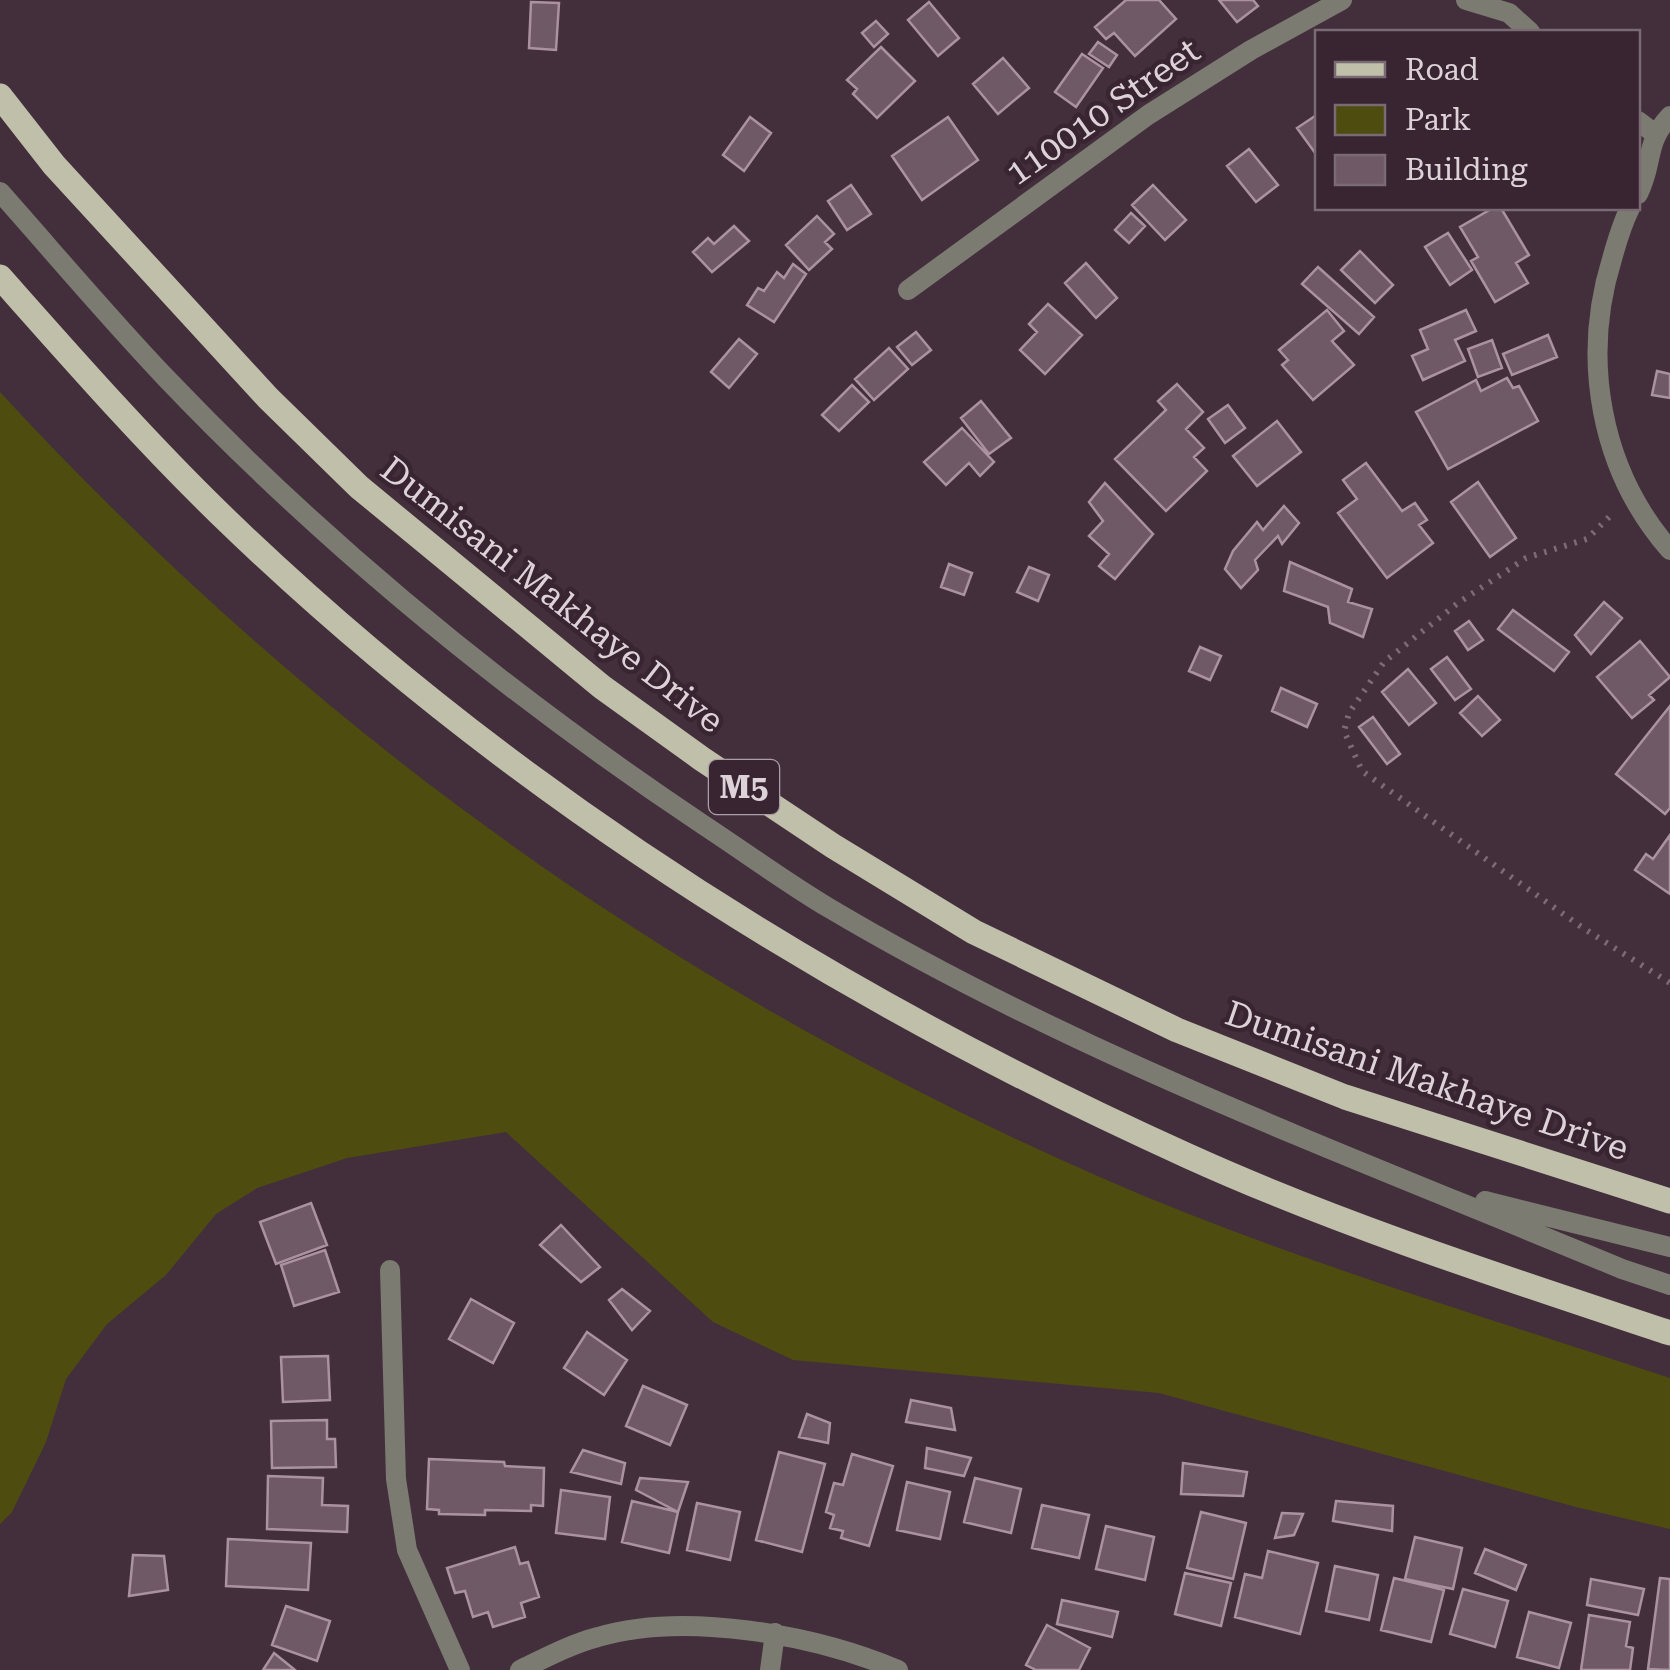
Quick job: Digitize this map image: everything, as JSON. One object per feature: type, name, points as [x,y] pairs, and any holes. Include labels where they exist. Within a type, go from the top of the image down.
[{"type":"main road","name":"Dumisani Makhaye Drive","points":[[0,96],[54,165],[268,398],[358,487],[602,687],[833,846],[974,932],[1177,1030],[1345,1097],[1670,1202]]},
{"type":"main road","points":[[0,277],[117,410],[221,515],[348,630],[480,738],[605,830],[804,959],[1005,1069],[1191,1157],[1317,1209],[1670,1333]]},
{"type":"street","name":"110010 Street","points":[[908,290],[1148,115],[1251,50],[1342,0]]},
{"type":"street","points":[[1466,0],[1509,13],[1528,30]]},
{"type":"street","points":[[1640,190],[1646,177],[1646,127],[1670,116]]},
{"type":"street","points":[[0,192],[165,377],[346,552],[487,669],[643,784],[828,908],[1102,1052],[1253,1119],[1622,1270],[1670,1285]]},
{"type":"street","points":[[1629,210],[1601,296],[1596,374],[1610,444],[1631,495],[1650,528],[1670,550]]},
{"type":"street","points":[[1424,1186],[1670,1247]]},
{"type":"street","points":[[390,1270],[396,1479],[407,1550],[460,1670]]},
{"type":"street","points":[[520,1670],[598,1636],[665,1625],[776,1633],[898,1670]]},
{"type":"street","points":[[770,1670],[776,1633]]},
{"type":"path","points":[[1631,495],[1587,539],[1526,558],[1458,603],[1384,662],[1350,713],[1344,732],[1362,770],[1582,928],[1670,983]]},
{"type":"green space","points":[[0,392],[121,517],[246,633],[375,742],[509,843],[648,937],[793,1024],[944,1104],[1171,1207],[1383,1284],[1670,1378],[1670,1529],[1159,1393],[793,1360],[713,1322],[506,1132],[347,1158],[257,1188],[216,1214],[166,1275],[107,1324],[66,1379],[46,1442],[12,1512],[0,1524]]},
{"type":"building","points":[[1126,0],[1159,0],[1176,19],[1135,56],[1114,33],[1106,39],[1095,27]]},
{"type":"building","points":[[1219,0],[1253,0],[1258,6],[1237,22]]},
{"type":"building","points":[[531,2],[559,3],[556,50],[529,48]]},
{"type":"building","points":[[929,2],[959,38],[938,56],[908,20]]},
{"type":"building","points":[[876,21],[888,34],[874,47],[862,33]]},
{"type":"building","points":[[1098,42],[1117,55],[1109,67],[1089,54]]},
{"type":"building","points":[[881,47],[915,81],[877,118],[853,94],[857,89],[847,80]]},
{"type":"building","points":[[1082,54],[1103,68],[1076,107],[1055,92]]},
{"type":"building","points":[[1003,58],[1029,88],[998,114],[973,84]]},
{"type":"building","points":[[1315,116],[1315,153],[1297,128]]},
{"type":"building","points":[[750,117],[771,133],[744,171],[723,155]]},
{"type":"building","points":[[948,117],[978,160],[922,200],[892,156]]},
{"type":"building","points":[[1249,149],[1278,185],[1256,202],[1227,166]]},
{"type":"building","points":[[851,185],[871,214],[847,230],[828,201]]},
{"type":"building","points":[[1153,185],[1186,220],[1165,240],[1132,205]]},
{"type":"building","points":[[1490,210],[1502,210],[1529,255],[1516,263],[1528,283],[1495,302],[1471,261],[1478,257],[1460,227]]},
{"type":"building","points":[[1131,213],[1145,226],[1129,243],[1115,230]]},
{"type":"building","points":[[817,216],[834,234],[825,242],[832,249],[809,270],[786,245]]},
{"type":"building","points":[[734,226],[749,241],[712,272],[693,252],[708,238],[714,244]]},
{"type":"building","points":[[1448,233],[1472,270],[1450,285],[1425,247]]},
{"type":"building","points":[[1360,251],[1393,285],[1375,303],[1341,270]]},
{"type":"building","points":[[1086,263],[1117,298],[1096,318],[1065,283]]},
{"type":"building","points":[[793,264],[806,274],[774,322],[747,305],[758,288],[764,291],[777,272],[784,278]]},
{"type":"building","points":[[1318,267],[1374,317],[1359,334],[1302,284]]},
{"type":"building","points":[[1048,304],[1082,335],[1045,374],[1020,350],[1037,332],[1029,324]]},
{"type":"building","points":[[1327,310],[1344,331],[1332,341],[1354,365],[1313,400],[1282,365],[1288,360],[1279,350]]},
{"type":"building","points":[[1466,310],[1476,331],[1455,340],[1465,361],[1423,380],[1412,356],[1428,349],[1420,330]]},
{"type":"building","points":[[916,332],[931,350],[912,365],[897,347]]},
{"type":"building","points":[[1548,335],[1557,357],[1512,375],[1503,354]]},
{"type":"building","points":[[739,339],[757,354],[729,388],[711,372]]},
{"type":"building","points":[[1492,340],[1502,368],[1478,377],[1468,349]]},
{"type":"building","points":[[889,348],[908,369],[874,400],[855,379]]},
{"type":"building","points":[[1657,371],[1670,374],[1670,398],[1652,395]]},
{"type":"building","points":[[1507,378],[1513,388],[1519,386],[1538,421],[1448,469],[1416,412],[1476,380],[1481,391]]},
{"type":"building","points":[[1177,384],[1203,412],[1186,429],[1204,448],[1194,457],[1207,471],[1166,511],[1115,459],[1166,410],[1158,401]]},
{"type":"building","points":[[852,385],[869,402],[839,431],[822,415]]},
{"type":"building","points":[[981,401],[1011,438],[989,454],[961,418]]},
{"type":"building","points":[[1228,405],[1245,428],[1225,443],[1208,419]]},
{"type":"building","points":[[1277,421],[1301,452],[1257,486],[1233,456]]},
{"type":"building","points":[[962,428],[994,462],[980,476],[969,463],[946,485],[924,462]]},
{"type":"building","points":[[1366,463],[1402,511],[1415,503],[1427,520],[1419,525],[1433,543],[1387,578],[1338,513],[1357,499],[1343,480]]},
{"type":"building","points":[[1478,482],[1516,538],[1490,557],[1451,502]]},
{"type":"building","points":[[1105,483],[1153,534],[1115,579],[1099,566],[1109,554],[1089,536],[1103,521],[1089,502]]},
{"type":"building","points":[[1284,506],[1299,523],[1282,544],[1278,536],[1255,560],[1258,570],[1241,588],[1225,569],[1233,551],[1257,522],[1263,530]]},
{"type":"building","points":[[1290,562],[1352,589],[1348,602],[1372,609],[1363,637],[1330,623],[1328,607],[1284,591]]},
{"type":"building","points":[[949,564],[972,573],[964,595],[941,587]]},
{"type":"building","points":[[1029,567],[1049,575],[1038,601],[1017,592]]},
{"type":"building","points":[[1604,602],[1622,618],[1591,654],[1575,635]]},
{"type":"building","points":[[1513,610],[1569,652],[1554,671],[1498,629]]},
{"type":"building","points":[[1469,621],[1483,640],[1468,650],[1455,631]]},
{"type":"building","points":[[1640,641],[1670,677],[1649,695],[1654,700],[1632,718],[1597,677]]},
{"type":"building","points":[[1200,647],[1221,656],[1210,680],[1189,671]]},
{"type":"building","points":[[1447,657],[1471,689],[1455,700],[1431,669]]},
{"type":"building","points":[[1408,669],[1436,703],[1409,725],[1382,692]]},
{"type":"building","points":[[1281,688],[1317,704],[1307,727],[1272,711]]},
{"type":"building","points":[[1478,696],[1500,720],[1482,736],[1460,713]]},
{"type":"building","points":[[1670,706],[1670,808],[1665,814],[1616,774]]},
{"type":"building","points":[[1373,717],[1400,754],[1387,764],[1359,727]]},
{"type":"building","points":[[1670,835],[1670,894],[1635,870],[1646,854],[1653,859]]},
{"type":"building","points":[[311,1203],[327,1245],[276,1264],[260,1222]]},
{"type":"building","points":[[561,1225],[600,1267],[581,1282],[540,1245]]},
{"type":"building","points":[[325,1250],[339,1292],[294,1306],[281,1265]]},
{"type":"building","points":[[622,1289],[650,1311],[632,1330],[609,1300]]},
{"type":"building","points":[[471,1299],[514,1323],[493,1363],[449,1339]]},
{"type":"building","points":[[587,1332],[627,1360],[604,1395],[564,1368]]},
{"type":"building","points":[[328,1356],[330,1400],[283,1402],[281,1357]]},
{"type":"building","points":[[643,1386],[687,1405],[670,1445],[626,1426]]},
{"type":"building","points":[[911,1400],[951,1408],[955,1430],[906,1422]]},
{"type":"building","points":[[807,1414],[830,1423],[828,1443],[799,1437]]},
{"type":"building","points":[[327,1420],[327,1439],[335,1439],[336,1467],[272,1468],[271,1421]]},
{"type":"building","points":[[927,1448],[971,1458],[964,1476],[925,1468]]},
{"type":"building","points":[[583,1450],[625,1463],[621,1484],[571,1472]]},
{"type":"building","points":[[779,1452],[825,1464],[802,1552],[756,1540]]},
{"type":"building","points":[[852,1454],[893,1466],[869,1546],[841,1538],[843,1531],[830,1528],[834,1515],[826,1512],[834,1483],[843,1485]]},
{"type":"building","points":[[429,1459],[544,1468],[543,1506],[531,1505],[531,1511],[485,1510],[485,1515],[439,1514],[439,1510],[427,1509]]},
{"type":"building","points":[[1183,1463],[1247,1472],[1243,1496],[1181,1494]]},
{"type":"building","points":[[268,1476],[323,1478],[322,1505],[348,1506],[347,1532],[267,1529]]},
{"type":"building","points":[[640,1478],[688,1482],[678,1512],[636,1490]]},
{"type":"building","points":[[975,1478],[1021,1489],[1011,1533],[964,1522]]},
{"type":"building","points":[[907,1482],[950,1492],[940,1539],[897,1530]]},
{"type":"building","points":[[561,1490],[610,1497],[605,1539],[556,1533]]},
{"type":"building","points":[[632,1501],[678,1512],[669,1553],[622,1542]]},
{"type":"building","points":[[1336,1501],[1393,1506],[1392,1531],[1333,1521]]},
{"type":"building","points":[[697,1503],[740,1512],[730,1560],[687,1550]]},
{"type":"building","points":[[1042,1505],[1089,1515],[1079,1558],[1032,1548]]},
{"type":"building","points":[[1201,1512],[1246,1523],[1233,1579],[1187,1568]]},
{"type":"building","points":[[1282,1513],[1303,1514],[1294,1535],[1275,1538]]},
{"type":"building","points":[[1106,1526],[1154,1537],[1145,1580],[1096,1569]]},
{"type":"building","points":[[1415,1537],[1462,1548],[1453,1589],[1405,1579]]},
{"type":"building","points":[[228,1539],[311,1543],[308,1590],[226,1586]]},
{"type":"building","points":[[515,1547],[520,1564],[528,1562],[539,1597],[521,1603],[525,1617],[493,1627],[488,1612],[473,1617],[465,1591],[455,1593],[447,1568]]},
{"type":"building","points":[[1485,1549],[1526,1565],[1516,1590],[1475,1573]]},
{"type":"building","points":[[1268,1551],[1318,1563],[1300,1634],[1235,1617],[1245,1574],[1262,1578]]},
{"type":"building","points":[[133,1555],[164,1556],[168,1590],[129,1596]]},
{"type":"building","points":[[1335,1566],[1378,1575],[1369,1620],[1326,1611]]},
{"type":"building","points":[[1185,1573],[1231,1583],[1221,1626],[1175,1614]]},
{"type":"building","points":[[1394,1578],[1444,1590],[1431,1642],[1381,1630]]},
{"type":"building","points":[[1660,1578],[1670,1579],[1670,1670],[1648,1669]]},
{"type":"building","points":[[1591,1579],[1644,1589],[1638,1615],[1587,1605]]},
{"type":"building","points":[[1463,1589],[1508,1601],[1495,1647],[1450,1634]]},
{"type":"building","points":[[1062,1600],[1118,1612],[1112,1637],[1057,1624]]},
{"type":"building","points":[[286,1606],[330,1621],[317,1661],[272,1645]]},
{"type":"building","points":[[1529,1612],[1571,1623],[1559,1668],[1517,1657]]},
{"type":"building","points":[[1589,1615],[1630,1622],[1626,1646],[1633,1648],[1630,1670],[1581,1670]]},
{"type":"building","points":[[1047,1625],[1090,1648],[1079,1670],[1036,1670],[1026,1665]]},
{"type":"building","points":[[274,1653],[295,1670],[263,1670]]}]
